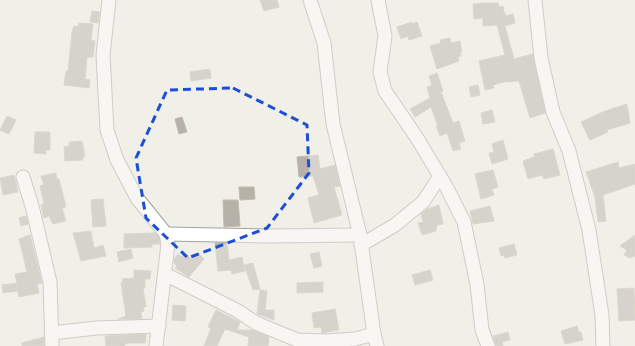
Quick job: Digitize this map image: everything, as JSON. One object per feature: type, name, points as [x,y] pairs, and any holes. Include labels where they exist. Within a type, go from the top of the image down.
[{"type":"street","points":[[109,0],[103,55],[107,130],[117,160],[137,198],[166,234],[168,244],[156,346]]},
{"type":"street","points":[[165,274],[238,311],[256,323],[297,340],[376,340],[361,240],[334,124],[324,43],[310,0]]},
{"type":"street","points":[[378,0],[385,36],[380,72],[386,91],[440,176],[464,222],[477,284],[482,330],[488,346]]},
{"type":"street","points":[[535,0],[541,58],[553,112],[569,152],[588,230],[602,315],[603,346]]},
{"type":"street","points":[[166,234],[361,240],[394,225],[423,202],[440,176]]},
{"type":"street","points":[[23,177],[32,206],[50,282],[52,346]]},
{"type":"street","points":[[52,333],[96,328],[158,326]]},
{"type":"highlighted area","points":[[233,88],[307,125],[309,173],[267,228],[188,258],[146,218],[136,158],[167,90]]},
{"type":"building","points":[[260,0],[277,0],[279,7],[264,11]]},
{"type":"building","points":[[498,3],[499,7],[503,6],[506,16],[513,14],[515,23],[505,26],[514,59],[533,54],[545,113],[530,118],[519,81],[503,82],[493,85],[494,88],[485,90],[479,61],[505,55],[497,25],[483,26],[483,18],[474,19],[473,4]]},
{"type":"building","points":[[92,11],[100,12],[98,23],[90,22]]},
{"type":"building","points":[[412,22],[412,24],[417,22],[422,36],[409,40],[408,36],[401,39],[397,27]]},
{"type":"building","points":[[79,23],[93,24],[91,40],[95,41],[93,57],[87,57],[85,79],[90,80],[89,88],[64,85],[66,71],[68,71],[72,32],[74,26],[78,27]]},
{"type":"building","points":[[450,38],[451,43],[460,41],[462,52],[460,52],[461,56],[458,57],[459,61],[437,69],[430,46],[441,43],[440,40]]},
{"type":"building","points":[[210,69],[211,78],[191,81],[190,72]]},
{"type":"building","points":[[437,73],[443,91],[441,92],[453,123],[459,121],[465,141],[459,143],[461,149],[453,151],[447,133],[440,136],[431,107],[415,117],[410,109],[430,98],[427,87],[432,85],[429,76]]},
{"type":"building","points":[[478,85],[480,95],[471,97],[469,87]]},
{"type":"building","points":[[627,104],[630,123],[607,130],[608,132],[590,140],[581,122],[605,111]]},
{"type":"building","points":[[492,110],[495,122],[483,124],[481,113]]},
{"type":"building","points":[[7,116],[16,120],[9,134],[0,130]]},
{"type":"building","points":[[182,117],[187,132],[179,134],[175,119]]},
{"type":"building","points":[[35,132],[50,132],[50,150],[46,150],[46,154],[34,153]]},
{"type":"building","points":[[503,140],[508,159],[492,164],[489,153],[494,152],[492,144]]},
{"type":"building","points":[[82,141],[85,157],[82,157],[83,160],[65,161],[64,147],[69,146],[69,142]]},
{"type":"building","points":[[553,149],[560,175],[544,179],[542,175],[528,179],[523,161],[534,157],[534,154]]},
{"type":"building","points":[[318,155],[320,169],[335,165],[340,186],[334,187],[342,215],[314,223],[308,198],[319,195],[313,176],[299,177],[297,157]]},
{"type":"building","points":[[618,162],[619,168],[635,164],[635,184],[603,195],[606,221],[598,222],[595,197],[586,172]]},
{"type":"building","points":[[493,170],[498,187],[492,189],[494,195],[481,199],[475,174]]},
{"type":"building","points":[[56,173],[66,207],[62,208],[66,221],[53,224],[49,216],[44,218],[41,205],[44,204],[40,186],[44,185],[41,176]]},
{"type":"building","points":[[14,175],[18,192],[3,195],[0,178]]},
{"type":"building","points":[[239,187],[254,187],[255,199],[240,200]]},
{"type":"building","points":[[103,199],[106,226],[93,227],[91,200]]},
{"type":"building","points":[[223,200],[238,200],[240,226],[224,227]]},
{"type":"building","points":[[439,205],[443,224],[437,225],[436,231],[422,235],[418,223],[423,222],[421,214],[427,209]]},
{"type":"building","points":[[490,206],[494,221],[473,224],[470,211]]},
{"type":"building","points":[[26,216],[28,224],[21,226],[19,218]]},
{"type":"building","points":[[91,231],[94,248],[103,245],[106,256],[81,261],[73,233]]},
{"type":"building","points":[[155,233],[159,237],[160,244],[152,244],[152,247],[124,248],[124,234]]},
{"type":"building","points":[[30,235],[42,283],[37,284],[39,293],[19,297],[18,291],[3,293],[2,285],[17,283],[15,274],[27,272],[19,239]]},
{"type":"building","points":[[635,235],[635,256],[630,258],[624,255],[627,250],[620,246]]},
{"type":"building","points":[[215,243],[227,243],[229,260],[242,257],[245,271],[232,274],[231,270],[218,271]]},
{"type":"building","points":[[514,244],[517,255],[505,258],[504,255],[501,256],[499,248]]},
{"type":"building","points":[[131,249],[133,258],[119,262],[117,252]]},
{"type":"building","points":[[319,252],[322,266],[314,268],[310,254]]},
{"type":"building","points":[[184,253],[191,259],[198,253],[204,259],[189,277],[175,268],[177,266],[174,263],[174,259],[178,254],[182,257]]},
{"type":"building","points":[[253,263],[260,289],[253,290],[244,265]]},
{"type":"building","points":[[134,270],[151,271],[150,279],[145,279],[145,288],[143,288],[146,307],[143,307],[144,311],[141,312],[142,319],[118,319],[126,316],[121,283],[123,283],[122,279],[134,278]]},
{"type":"building","points":[[430,270],[433,280],[415,285],[412,275]]},
{"type":"building","points":[[323,282],[323,292],[297,293],[297,283]]},
{"type":"building","points":[[634,288],[635,320],[619,321],[617,289]]},
{"type":"building","points":[[260,290],[267,291],[265,310],[274,310],[274,320],[257,314]]},
{"type":"building","points":[[173,305],[186,306],[185,321],[172,320]]},
{"type":"building","points":[[335,309],[339,330],[322,333],[321,327],[314,328],[312,313]]},
{"type":"building","points":[[216,310],[240,322],[237,330],[253,330],[269,337],[268,346],[248,346],[249,337],[225,329],[217,346],[204,346],[211,328],[208,327]]},
{"type":"building","points":[[577,326],[579,332],[581,332],[583,340],[565,344],[561,331]]},
{"type":"building","points":[[508,332],[510,340],[502,342],[503,346],[496,346],[493,336]]},
{"type":"building","points":[[146,334],[145,343],[127,343],[124,346],[106,346],[105,336]]},
{"type":"building","points":[[44,337],[44,346],[22,346],[22,343]]}]
